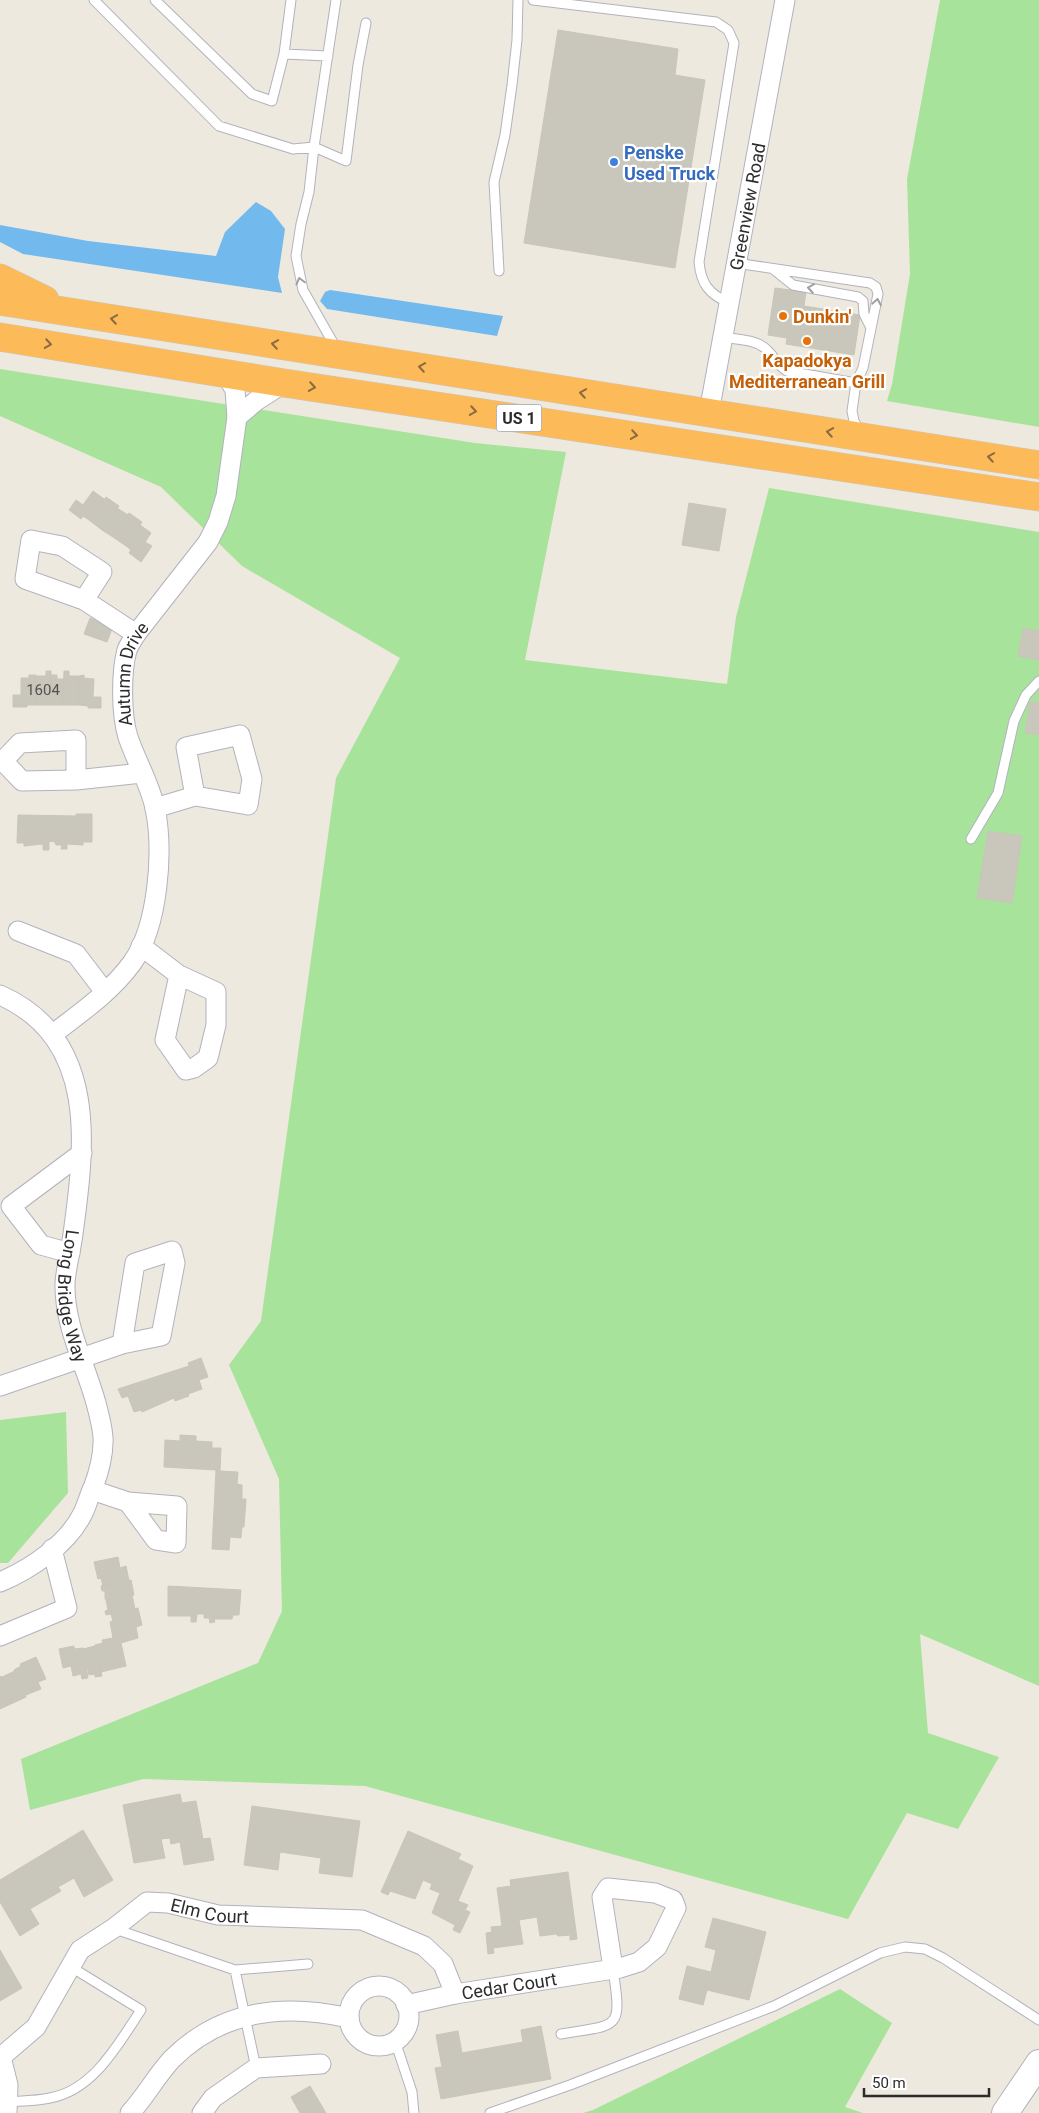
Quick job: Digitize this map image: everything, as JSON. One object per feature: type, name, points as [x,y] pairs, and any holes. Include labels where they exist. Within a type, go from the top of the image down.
[{"type":"highway","points":[[0,278],[71,312]]},
{"type":"highway","name":"US 1","points":[[0,301],[1039,465]]},
{"type":"highway","name":"US 1","points":[[0,337],[225,373],[1039,496]]},
{"type":"street","name":"Greenview Road","points":[[709,412],[785,0]]},
{"type":"street","name":"Autumn Drive","points":[[53,1034],[105,992],[132,962],[141,946],[153,912],[158,883],[155,808],[127,735],[124,715],[124,678],[127,650],[136,634],[208,542],[218,522],[226,496],[237,417],[235,390],[225,373]]},
{"type":"street","points":[[237,417],[273,388],[284,382]]},
{"type":"street","points":[[84,600],[136,634]]},
{"type":"street","points":[[76,780],[142,773]]},
{"type":"street","points":[[155,808],[195,796]]},
{"type":"street","points":[[18,931],[76,954],[105,992]]},
{"type":"street","points":[[141,946],[179,975],[216,992],[216,1025],[208,1058],[194,1068],[186,1070],[165,1040],[179,975]]},
{"type":"street","name":"Long Bridge Way","points":[[0,995],[33,1014],[53,1034],[65,1054],[75,1078],[82,1153],[65,1283],[67,1312],[96,1404],[103,1437],[99,1474],[78,1520],[64,1539],[52,1549],[19,1574],[0,1582]]},
{"type":"street","points":[[70,1253],[41,1245],[11,1206],[82,1153]]},
{"type":"street","points":[[0,1386],[122,1344],[161,1336],[175,1263],[172,1251],[135,1263],[122,1344]]},
{"type":"street","points":[[92,1490],[128,1502]]},
{"type":"street","points":[[0,1636],[66,1608],[52,1549]]},
{"type":"street","name":"Cedar Court","points":[[406,2005],[455,1994],[613,1968],[639,1962],[657,1947],[676,1908],[673,1900],[655,1893],[608,1888],[602,1897],[613,1968]]},
{"type":"street","name":"Elm Court","points":[[7,2107],[8,2085],[0,2057],[36,2027],[80,1950],[114,1928],[147,1902],[168,1903],[218,1916],[362,1920],[424,1946],[443,1964],[455,1994]]},
{"type":"street","points":[[373,1987],[392,1990],[402,1997],[406,2005],[408,2021],[404,2032],[395,2041],[384,2046],[366,2043],[356,2036],[350,2025],[350,2006],[362,1992],[373,1987]]},
{"type":"street","points":[[130,2113],[141,2101],[161,2071],[187,2046],[217,2027],[246,2016],[269,2011],[305,2010],[349,2018]]},
{"type":"street","points":[[1005,2113],[1039,2063]]},
{"type":"street","points":[[202,2113],[213,2098],[256,2068],[321,2064]]},
{"type":"lane","points":[[94,0],[219,126],[293,149],[314,147],[346,161],[358,66],[366,23]]},
{"type":"lane","points":[[155,0],[252,94],[272,101],[284,54],[291,0]]},
{"type":"lane","points":[[336,0],[309,192],[297,249],[298,271],[302,290],[340,354]]},
{"type":"lane","points":[[500,271],[494,182],[505,136],[511,93],[517,40],[518,0]]},
{"type":"lane","points":[[533,0],[716,22],[728,30],[734,43],[699,262],[701,276],[706,288],[715,297],[728,303]]},
{"type":"lane","points":[[284,54],[328,56]]},
{"type":"lane","points":[[736,263],[874,284],[878,294],[863,368],[856,382],[852,412],[854,421],[865,437]]},
{"type":"lane","points":[[772,268],[793,285],[858,297],[863,301],[864,314],[871,328]]},
{"type":"lane","points":[[723,337],[763,346],[780,367],[787,371],[856,382]]},
{"type":"lane","points":[[971,839],[998,793],[1014,721],[1026,695],[1039,682]]},
{"type":"lane","points":[[114,1928],[235,1970],[308,1964]]},
{"type":"lane","points":[[490,2113],[570,2085],[774,2006],[880,1953],[905,1947],[925,1949],[943,1958],[1039,2020]]},
{"type":"lane","points":[[7,2107],[51,2098],[82,2084],[106,2060],[141,2010],[70,1967]]},
{"type":"lane","points":[[561,2034],[606,2027],[614,2021],[618,2013],[618,2002],[613,1968]]},
{"type":"lane","points":[[235,1970],[256,2068]]},
{"type":"lane","points":[[395,2041],[412,2092],[414,2113]]},
{"type":"green space","points":[[940,0],[1039,0],[1039,427],[887,401],[892,384],[910,274],[907,179]]},
{"type":"green space","points":[[0,369],[475,443],[566,452],[525,660],[727,684],[736,617],[769,488],[1039,532],[1039,1686],[920,1634],[928,1733],[999,1757],[958,1829],[907,1813],[848,1919],[365,1786],[143,1779],[30,1810],[21,1759],[258,1663],[282,1611],[279,1479],[229,1365],[261,1321],[336,778],[400,658],[242,566],[161,487],[0,416]]},
{"type":"green space","points":[[66,1412],[68,1493],[8,1563],[0,1563],[0,1420]]},
{"type":"green space","points":[[840,1989],[892,2023],[845,2107],[863,2113],[583,2113],[593,2110]]},
{"type":"water","points":[[256,202],[271,211],[285,229],[278,277],[282,293],[23,254],[0,242],[0,225],[88,241],[216,256],[225,232]]},
{"type":"water","points":[[330,290],[503,316],[497,336],[327,309],[320,301],[325,292]]},
{"type":"building","name":"Penske Used Truck","points":[[558,30],[678,49],[675,75],[705,80],[675,268],[524,243]]},
{"type":"building","points":[[775,288],[806,292],[804,306],[860,315],[854,355],[786,344],[787,338],[768,335]]},
{"type":"building","points":[[93,491],[104,499],[89,520],[83,516],[81,519],[69,510],[76,500],[83,505]]},
{"type":"building","points":[[106,497],[119,506],[102,530],[89,520]]},
{"type":"building","points":[[689,503],[726,509],[719,551],[682,545]]},
{"type":"building","points":[[117,508],[128,515],[113,537],[102,530]]},
{"type":"building","points":[[129,513],[142,522],[126,546],[113,537]]},
{"type":"building","points":[[140,525],[151,533],[145,542],[152,546],[141,562],[129,553],[131,550],[126,546]]},
{"type":"building","points":[[90,618],[113,626],[107,642],[84,634]]},
{"type":"building","points":[[1023,628],[1039,631],[1039,660],[1018,656]]},
{"type":"building","points":[[46,671],[51,671],[51,705],[36,705],[36,676],[46,676]]},
{"type":"building","points":[[64,671],[69,671],[69,676],[79,676],[79,705],[63,705]]},
{"type":"building","points":[[29,675],[36,675],[36,705],[13,707],[13,695],[21,695],[21,678],[29,678]]},
{"type":"building","points":[[51,675],[57,675],[57,679],[64,679],[63,705],[51,705]]},
{"type":"building","points":[[84,675],[84,678],[94,679],[93,697],[101,697],[101,708],[88,708],[88,706],[79,705],[79,676]]},
{"type":"building","points":[[1030,702],[1039,703],[1039,735],[1025,733]]},
{"type":"building","points":[[76,814],[92,814],[92,842],[83,842],[83,845],[67,844],[67,849],[61,849],[62,845],[56,845],[55,842],[49,841],[49,850],[43,850],[43,844],[24,846],[24,843],[17,843],[18,815],[76,816]]},
{"type":"building","points":[[988,831],[1022,836],[1012,903],[977,898]]},
{"type":"building","points":[[201,1358],[208,1377],[199,1380],[202,1389],[188,1394],[189,1396],[175,1401],[174,1398],[142,1412],[141,1410],[134,1412],[128,1396],[122,1398],[118,1389],[189,1366],[188,1363]]},
{"type":"building","points":[[180,1435],[196,1436],[196,1441],[212,1442],[212,1448],[221,1448],[220,1471],[238,1472],[237,1484],[242,1485],[242,1499],[246,1499],[244,1527],[242,1527],[241,1538],[230,1537],[229,1550],[212,1549],[216,1470],[164,1467],[165,1440],[180,1441]]},
{"type":"building","points":[[118,1557],[120,1568],[126,1566],[129,1581],[103,1586],[101,1578],[98,1579],[94,1562]]},
{"type":"building","points":[[131,1580],[134,1595],[105,1599],[105,1591],[102,1591],[101,1586]]},
{"type":"building","points":[[168,1586],[241,1590],[239,1615],[233,1615],[232,1619],[214,1619],[215,1622],[210,1623],[209,1618],[204,1618],[204,1614],[197,1614],[196,1622],[191,1622],[191,1616],[168,1616]]},
{"type":"building","points":[[132,1595],[135,1609],[106,1615],[105,1611],[108,1610],[106,1600]]},
{"type":"building","points":[[138,1608],[142,1625],[136,1627],[138,1638],[121,1643],[113,1638],[110,1622],[113,1621],[111,1614]]},
{"type":"building","points":[[113,1638],[121,1643],[126,1666],[101,1672],[95,1645],[103,1643],[102,1640]]},
{"type":"building","points":[[74,1646],[74,1649],[83,1648],[88,1678],[82,1679],[81,1674],[73,1676],[71,1666],[63,1668],[59,1649]]},
{"type":"building","points":[[95,1646],[102,1676],[95,1677],[95,1674],[89,1675],[83,1649]]},
{"type":"building","points":[[36,1657],[46,1679],[38,1682],[41,1689],[26,1695],[14,1670],[21,1666],[20,1664]]},
{"type":"building","points":[[15,1671],[26,1697],[13,1703],[2,1677]]},
{"type":"building","points":[[0,1677],[13,1703],[0,1709]]},
{"type":"building","points":[[180,1794],[182,1803],[196,1801],[203,1839],[210,1838],[214,1860],[184,1865],[180,1842],[171,1844],[170,1838],[161,1839],[165,1858],[134,1863],[123,1805]]},
{"type":"building","points":[[252,1806],[360,1821],[352,1877],[319,1873],[321,1858],[280,1852],[278,1870],[244,1865]]},
{"type":"building","points":[[83,1830],[113,1880],[84,1897],[74,1878],[58,1887],[61,1891],[30,1909],[39,1924],[20,1936],[0,1902],[0,1880]]},
{"type":"building","points":[[408,1831],[461,1854],[458,1859],[473,1866],[458,1901],[468,1905],[465,1910],[470,1912],[460,1933],[453,1930],[455,1925],[432,1913],[440,1893],[430,1889],[432,1884],[423,1880],[415,1899],[390,1891],[388,1895],[381,1892]]},
{"type":"building","points":[[568,1872],[577,1939],[570,1940],[570,1935],[540,1936],[537,1917],[519,1920],[523,1944],[493,1948],[494,1953],[488,1954],[486,1933],[492,1932],[491,1927],[502,1926],[497,1888],[511,1886],[510,1880]]},
{"type":"building","points":[[713,1918],[766,1932],[749,2000],[707,1990],[703,2005],[679,1999],[687,1966],[711,1972],[716,1950],[705,1947]]},
{"type":"building","points":[[0,1950],[22,1988],[0,2001]]},
{"type":"building","points":[[541,2026],[551,2079],[441,2099],[435,2068],[442,2067],[436,2035],[458,2031],[462,2053],[523,2042],[521,2030]]},
{"type":"building","points":[[310,2086],[326,2113],[300,2113],[291,2097]]},
{"type":"place","name":"Penske Used Truck","points":[[614,162]]},
{"type":"place","name":"Dunkin'","points":[[783,316]]},
{"type":"place","name":"Kapadokya Mediterranean Grill","points":[[807,341]]}]
